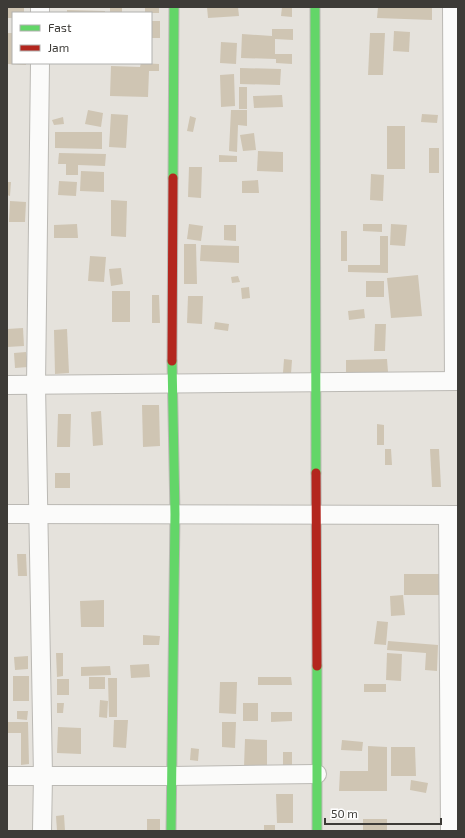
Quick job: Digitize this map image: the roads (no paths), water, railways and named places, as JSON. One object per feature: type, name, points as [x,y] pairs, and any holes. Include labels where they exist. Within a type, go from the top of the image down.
[{"type":"street","points":[[171,831],[175,514],[172,384],[174,7]]},
{"type":"street","points":[[316,7],[315,382],[317,831]]},
{"type":"street","points":[[7,385],[456,381],[452,7]]},
{"type":"street","points":[[40,64],[36,385],[43,776],[42,831]]},
{"type":"street","points":[[7,514],[453,515],[450,831]]},
{"type":"street","points":[[7,776],[317,774]]}]
